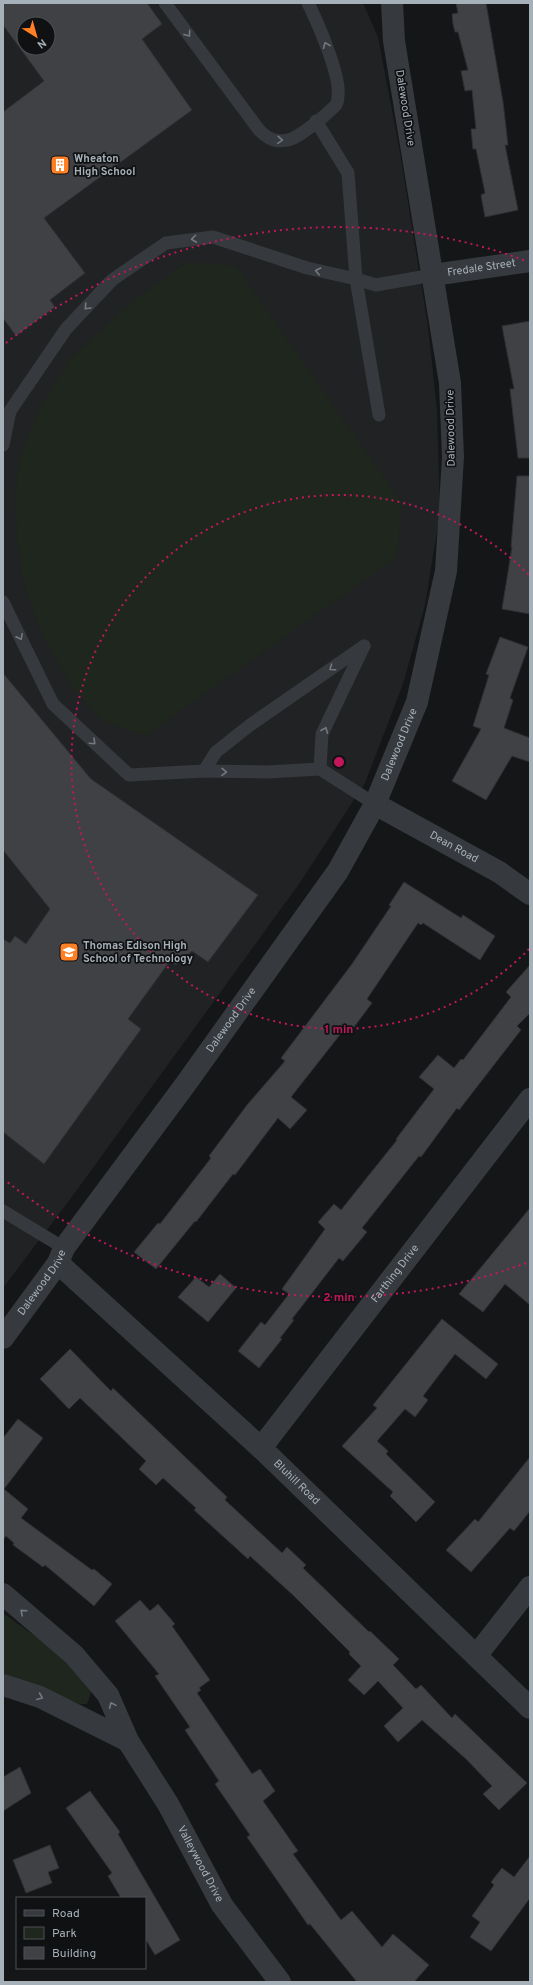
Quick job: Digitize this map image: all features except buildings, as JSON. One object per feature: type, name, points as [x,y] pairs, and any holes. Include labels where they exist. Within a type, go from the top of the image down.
[{"type":"street","name":"Dalewood Drive","points":[[376,3],[394,40]]},
{"type":"street","name":"Dalewood Drive","points":[[3,1338],[332,879],[376,804],[417,702],[446,572],[453,456],[450,389],[433,275],[394,40],[392,3]]},
{"type":"street","name":"Fredale Street","points":[[433,275],[530,261]]},
{"type":"street","name":"Dean Road","points":[[376,804],[499,872],[530,894]]},
{"type":"street","name":"Farthing Drive","points":[[261,1448],[530,1099]]},
{"type":"street","name":"Bluhill Road","points":[[61,1256],[530,1708]]},
{"type":"street","points":[[476,1656],[530,1587]]},
{"type":"street","name":"Valleywood Drive","points":[[3,1594],[74,1656],[108,1695],[128,1741],[168,1804],[222,1905],[280,1982]]},
{"type":"street","points":[[3,1685],[40,1697],[128,1741]]},
{"type":"lane","points":[[165,3],[267,139],[288,140],[301,133],[336,105],[339,93],[330,56],[308,3]]},
{"type":"lane","points":[[316,121],[348,173],[356,279],[379,415]]},
{"type":"lane","points":[[3,446],[10,411],[66,329],[112,280],[166,243],[213,237],[307,268],[376,284],[433,275]]},
{"type":"lane","points":[[3,602],[53,704],[129,775],[204,771],[266,772],[320,769],[376,804]]},
{"type":"lane","points":[[204,771],[216,752],[250,725],[364,646],[322,734],[320,769]]},
{"type":"lane","points":[[3,1211],[61,1256]]},
{"type":"shaded area","points":[[3,3],[363,3],[378,37],[399,147],[428,326],[437,411],[440,513],[425,605],[403,684],[365,783],[299,884],[74,1194],[3,1288]]},
{"type":"green space","points":[[187,262],[236,266],[402,503],[397,557],[145,736],[102,720],[72,687],[39,629],[22,577],[17,539],[15,497],[19,459],[39,409],[70,359],[135,299]]},
{"type":"green space","points":[[3,1613],[40,1639],[74,1669],[91,1693],[87,1704],[79,1704],[3,1674]]},
{"type":"place","name":"Wheaton High School","points":[[60,165]]},
{"type":"place","name":"Thomas Edison High School of Technology","points":[[69,952]]}]
